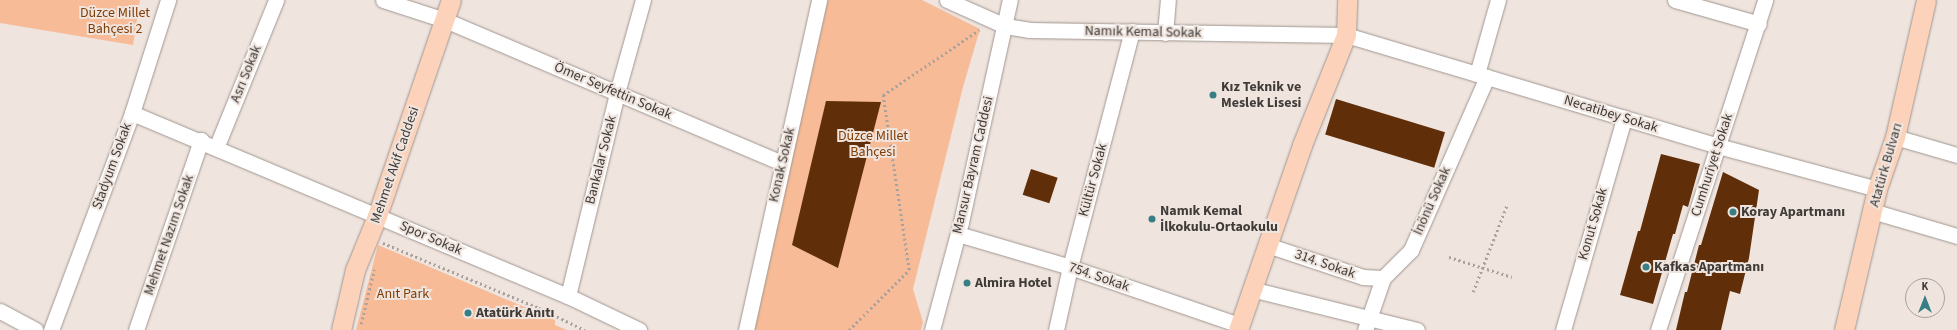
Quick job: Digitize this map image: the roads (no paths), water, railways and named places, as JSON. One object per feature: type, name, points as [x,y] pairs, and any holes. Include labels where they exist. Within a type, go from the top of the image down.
[{"type":"main road","name":"Mehmet Akif Caddesi","points":[[340,330],[356,270],[378,216],[451,0]]},
{"type":"main road","points":[[1238,328],[1302,145],[1346,35],[1347,0]]},
{"type":"main road","name":"Atatürk Bulvarı","points":[[1844,330],[1877,189],[1895,137],[1926,0]]},
{"type":"street","name":"Stadyum Sokak","points":[[51,330],[132,113],[168,0]]},
{"type":"street","name":"Asrı Sokak","points":[[216,148],[276,0]]},
{"type":"street","name":"Ömer Seyfettin Sokak","points":[[383,0],[445,20],[782,163]]},
{"type":"street","name":"Bankalar Sokak","points":[[568,296],[617,93],[643,0]]},
{"type":"street","name":"Konak Sokak","points":[[746,330],[819,0]]},
{"type":"street","name":"Namık Kemal Sokak","points":[[947,0],[999,24],[1029,30],[1346,35]]},
{"type":"street","name":"Mansur Bayram Caddesi","points":[[932,330],[958,234],[999,24],[1010,0]]},
{"type":"street","points":[[1165,32],[1168,0]]},
{"type":"street","name":"İnönü Sokak","points":[[1368,324],[1383,278],[1411,250],[1482,76],[1498,0]]},
{"type":"street","points":[[1675,0],[1759,24]]},
{"type":"street","name":"Cumhuriyet Sokak","points":[[1658,330],[1759,24],[1765,0]]},
{"type":"street","name":"Kültür Sokak","points":[[1056,330],[1070,267],[1132,31]]},
{"type":"street","name":"Necatibey Sokak","points":[[1346,35],[1718,146],[1877,189]]},
{"type":"street","name":"Spor Sokak","points":[[132,113],[200,140],[568,296],[639,330]]},
{"type":"street","name":"Konut Sokak","points":[[1563,330],[1624,118]]},
{"type":"street","points":[[1895,137],[1957,156]]},
{"type":"street","name":"Mehmet Nazım Sokak","points":[[136,330],[200,140]]},
{"type":"street","points":[[1872,211],[1957,236]]},
{"type":"street","name":"754. Sokak","points":[[958,234],[1070,267],[1238,328]]},
{"type":"street","name":"314. Sokak","points":[[1267,245],[1363,277],[1383,278]]},
{"type":"street","points":[[1251,289],[1368,324],[1417,330]]},
{"type":"street","points":[[0,311],[36,330]]},
{"type":"place","name":"Kız Teknik ve Meslek Lisesi","points":[[1213,95]]},
{"type":"place","name":"Koray Apartmanı","points":[[1733,212]]},
{"type":"place","name":"Namık Kemal İlkokulu-Ortaokulu","points":[[1152,219]]},
{"type":"place","name":"Kafkas Apartmanı","points":[[1646,267]]},
{"type":"place","name":"Almira Hotel","points":[[967,283]]},
{"type":"place","name":"Atatürk Anıtı","points":[[468,313]]},
{"type":"park label","name":"Düzce Millet Bahçesi 2","points":[[115,22]]},
{"type":"park label","name":"Düzce Millet Bahçesi","points":[[873,144]]},
{"type":"park label","name":"Anıt Park","points":[[403,294]]}]
